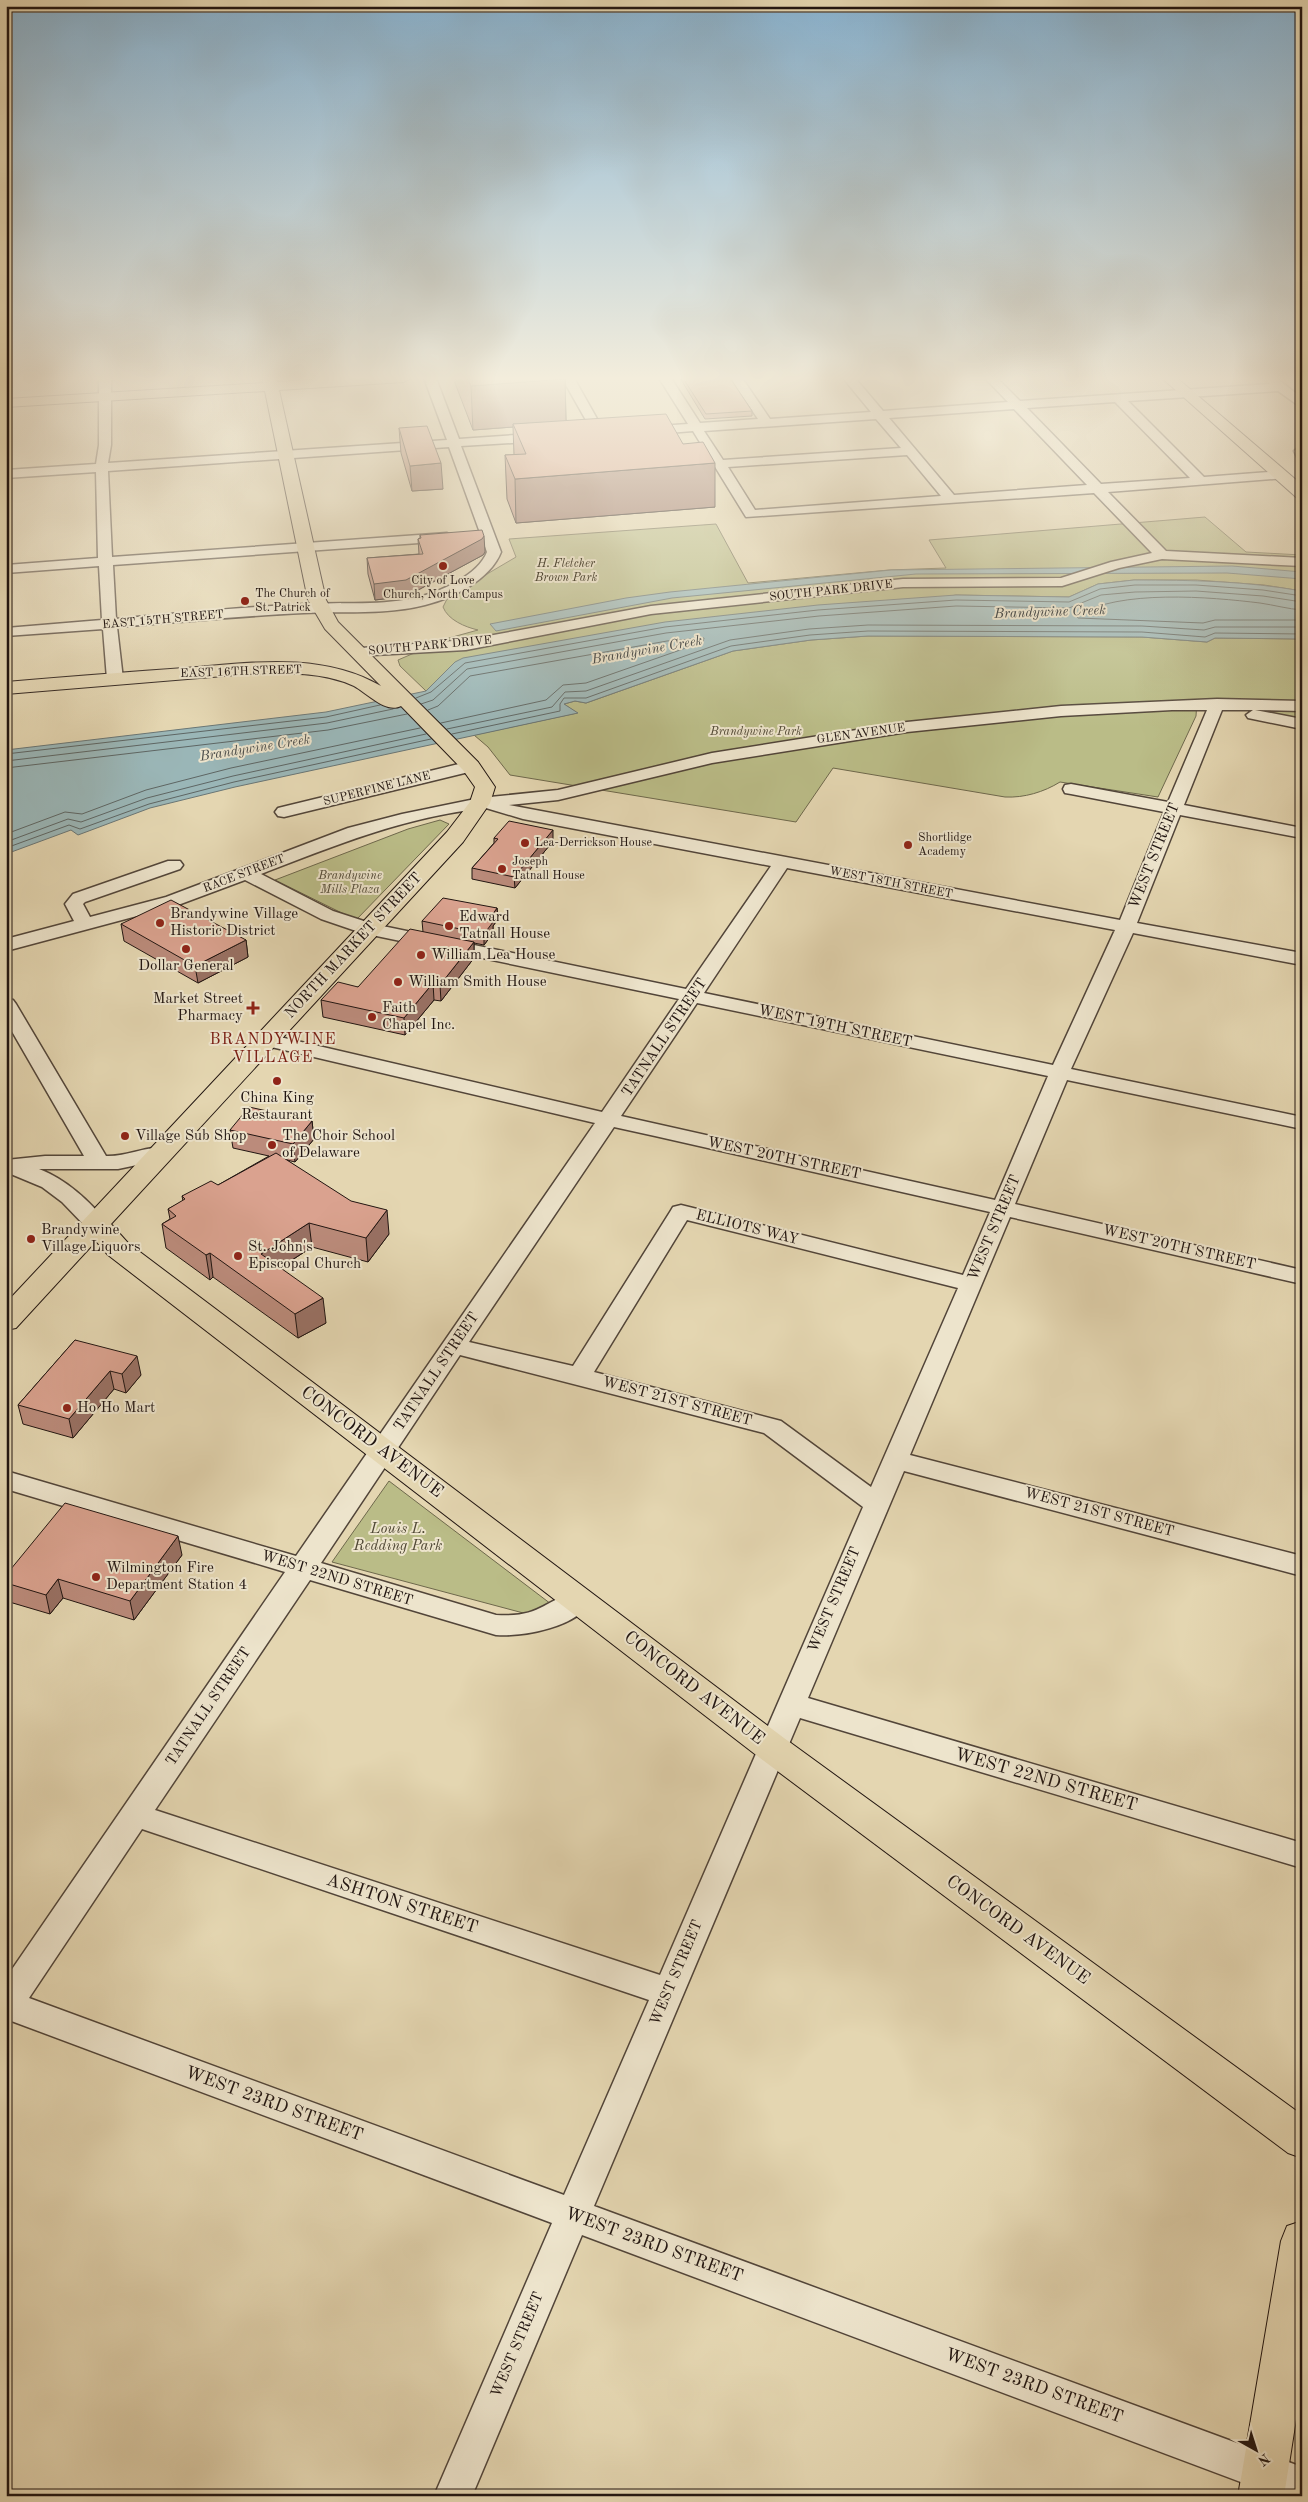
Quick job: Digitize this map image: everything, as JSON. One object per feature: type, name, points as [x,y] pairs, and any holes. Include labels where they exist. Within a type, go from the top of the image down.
[{"type":"main road","points":[[293,495],[304,547],[321,609],[331,625],[361,653],[385,689]]},
{"type":"main road","points":[[212,671],[361,653]]},
{"type":"main road","name":"EAST 16TH STREET","points":[[6,688],[212,671],[273,668],[314,669],[341,675],[385,689],[461,756]]},
{"type":"main road","points":[[461,756],[485,787],[480,803]]},
{"type":"main road","name":"NORTH MARKET STREET","points":[[6,1321],[454,837],[480,803]]},
{"type":"main road","name":"CONCORD AVENUE","points":[[96,1224],[118,1249],[772,1748],[1302,2139]]},
{"type":"main road","points":[[1276,2484],[1302,2241]]},
{"type":"street","points":[[104,495],[107,597],[116,679]]},
{"type":"street","points":[[321,609],[412,603],[436,597],[490,563],[494,552],[482,535],[470,495]]},
{"type":"street","points":[[739,495],[751,514],[1021,495]]},
{"type":"street","points":[[947,495],[951,500]]},
{"type":"street","points":[[1104,495],[1162,555]]},
{"type":"street","points":[[6,569],[457,536]]},
{"type":"street","name":"SOUTH PARK DRIVE","points":[[361,653],[466,645],[678,607],[903,584],[1047,582],[1083,576],[1116,565],[1162,555],[1302,562]]},
{"type":"street","name":"EAST 15TH STREET","points":[[6,632],[321,609]]},
{"type":"street","points":[[1217,704],[1302,706]]},
{"type":"street","points":[[1217,704],[1302,724]]},
{"type":"street","name":"GLEN AVENUE","points":[[480,803],[558,795],[712,758],[891,729],[1061,711],[1217,704]]},
{"type":"street","name":"WEST STREET","points":[[453,2496],[876,1504],[972,1284],[1059,1074],[1126,928],[1217,704]]},
{"type":"street","name":"SUPERFINE LANE","points":[[284,812],[461,756]]},
{"type":"street","points":[[1071,789],[1302,833]]},
{"type":"street","name":"WEST 18TH STREET","points":[[480,803],[523,814],[1126,928],[1302,959]]},
{"type":"street","name":"RACE STREET","points":[[6,945],[172,901],[354,832],[402,819],[480,803]]},
{"type":"street","name":"TATNALL STREET","points":[[6,2005],[782,863]]},
{"type":"street","points":[[85,925],[74,904],[79,898],[174,865]]},
{"type":"street","name":"WEST 19TH STREET","points":[[246,873],[327,915],[369,929],[1302,1124]]},
{"type":"street","points":[[6,1004],[99,1162]]},
{"type":"street","name":"WEST 20TH STREET","points":[[267,1040],[609,1120],[1003,1207],[1302,1277]]},
{"type":"street","points":[[6,1167],[45,1162],[129,1162],[162,1153]]},
{"type":"street","points":[[6,1167],[41,1176],[73,1199],[96,1224]]},
{"type":"street","name":"ELLIOTS WAY","points":[[579,1376],[681,1212],[972,1284]]},
{"type":"street","name":"WEST 21ST STREET","points":[[455,1346],[579,1376],[772,1427],[876,1504]]},
{"type":"street","name":"WEST 21ST STREET","points":[[895,1460],[1302,1566]]},
{"type":"street","name":"WEST 22ND STREET","points":[[6,1480],[496,1625],[514,1627],[530,1625],[550,1618],[579,1600]]},
{"type":"street","name":"WEST 22ND STREET","points":[[791,1704],[1302,1856]]},
{"type":"street","name":"ASHTON STREET","points":[[135,1815],[668,1992]]},
{"type":"street","name":"WEST 23RD STREET","points":[[6,2005],[573,2215],[1276,2484]]},
{"type":"green space","name":"H. Fletcher Brown Park","points":[[1205,517],[1246,552],[1302,555],[1302,591],[1264,585],[1196,580],[1134,580],[1098,584],[1069,597],[956,595],[426,691],[400,666],[398,660],[449,638],[478,630],[453,619],[445,612],[443,607],[448,597],[516,557],[509,539],[716,524],[748,583],[889,570],[946,568],[929,540]]},
{"type":"green space","name":"Brandywine Park","points":[[868,636],[1142,637],[1207,642],[1215,638],[1302,639],[1302,721],[1197,700],[1196,716],[1158,797],[1060,782],[1034,794],[1005,797],[833,768],[796,822],[510,775],[488,747],[474,735],[577,713],[564,704],[575,701],[586,703],[733,651],[811,640]]},
{"type":"green space","name":"Brandywine Mills Plaza","points":[[440,820],[449,824],[356,920],[275,880],[408,829]]},
{"type":"green space","name":"Louis L. Redding Park","points":[[389,1481],[551,1604],[527,1614],[332,1562]]},
{"type":"water","points":[[1232,566],[1302,572],[1302,579],[1227,573],[916,574],[672,598],[496,631],[490,624],[626,598],[670,592],[891,570]]},
{"type":"water","name":"Brandywine Creek","points":[[1134,580],[1218,582],[1302,591],[1302,639],[1215,638],[1207,642],[1142,637],[868,636],[811,640],[733,651],[586,703],[575,701],[564,704],[578,713],[235,787],[150,808],[78,835],[71,830],[6,854],[6,750],[326,712],[426,691],[455,662],[463,658],[665,622],[818,605],[956,595],[1069,597],[1098,584]]},
{"type":"building","points":[[482,530],[484,536],[482,539],[406,580],[374,584],[367,558],[423,554],[418,539],[421,538],[420,535]]},
{"type":"building","points":[[509,821],[553,830],[514,877],[472,868],[498,839],[494,838]]},
{"type":"building","points":[[443,898],[497,908],[488,921],[493,922],[484,934],[422,921]]},
{"type":"building","points":[[171,900],[246,940],[195,966],[121,924]]},
{"type":"building","points":[[410,929],[474,942],[440,985],[433,983],[404,1018],[321,1000],[338,982],[358,987]]},
{"type":"building","points":[[249,1107],[312,1121],[293,1144],[230,1130]]},
{"type":"building","points":[[276,1153],[351,1201],[387,1210],[366,1238],[309,1223],[261,1254],[323,1298],[295,1314],[210,1253],[206,1255],[162,1224],[176,1216],[168,1209],[185,1199],[182,1196],[211,1181],[218,1185]]},
{"type":"building","points":[[75,1340],[137,1356],[122,1374],[110,1371],[69,1419],[18,1405]]},
{"type":"building","name":"Wilmington Fire Department Station 4","points":[[65,1503],[178,1536],[130,1601],[58,1579],[46,1595],[6,1583],[6,1575]]},
{"type":"place","name":"City of Love Church, North Campus","points":[[443,566]]},
{"type":"place","name":"The Church of St. Patrick","points":[[245,601]]},
{"type":"place","name":"Lea-Derrickson House","points":[[525,843]]},
{"type":"place","name":"Shortlidge Academy","points":[[908,845]]},
{"type":"place","name":"Joseph Tatnall House","points":[[502,869]]},
{"type":"place","name":"Brandywine Village Historic District","points":[[160,923]]},
{"type":"place","name":"Edward Tatnall House","points":[[449,926]]},
{"type":"place","name":"Dollar General","points":[[186,949]]},
{"type":"place","name":"William Lea House","points":[[421,955]]},
{"type":"place","name":"William Smith House","points":[[398,982]]},
{"type":"place","name":"Market Street Pharmacy","points":[[253,1008]]},
{"type":"place","name":"Faith Chapel Inc.","points":[[372,1017]]},
{"type":"place","name":"China King Restaurant","points":[[277,1081]]},
{"type":"place","name":"Village Sub Shop","points":[[125,1136]]},
{"type":"place","name":"The Choir School of Delaware","points":[[272,1145]]},
{"type":"place","name":"Brandywine Village Liquors","points":[[31,1239]]},
{"type":"place","name":"St. John's Episcopal Church","points":[[238,1256]]},
{"type":"place","name":"Ho Ho Mart","points":[[67,1408]]},
{"type":"place","name":"Wilmington Fire Department Station 4","points":[[96,1577]]},
{"type":"district","name":"BRANDYWINE VILLAGE","points":[[273,1049]]}]
